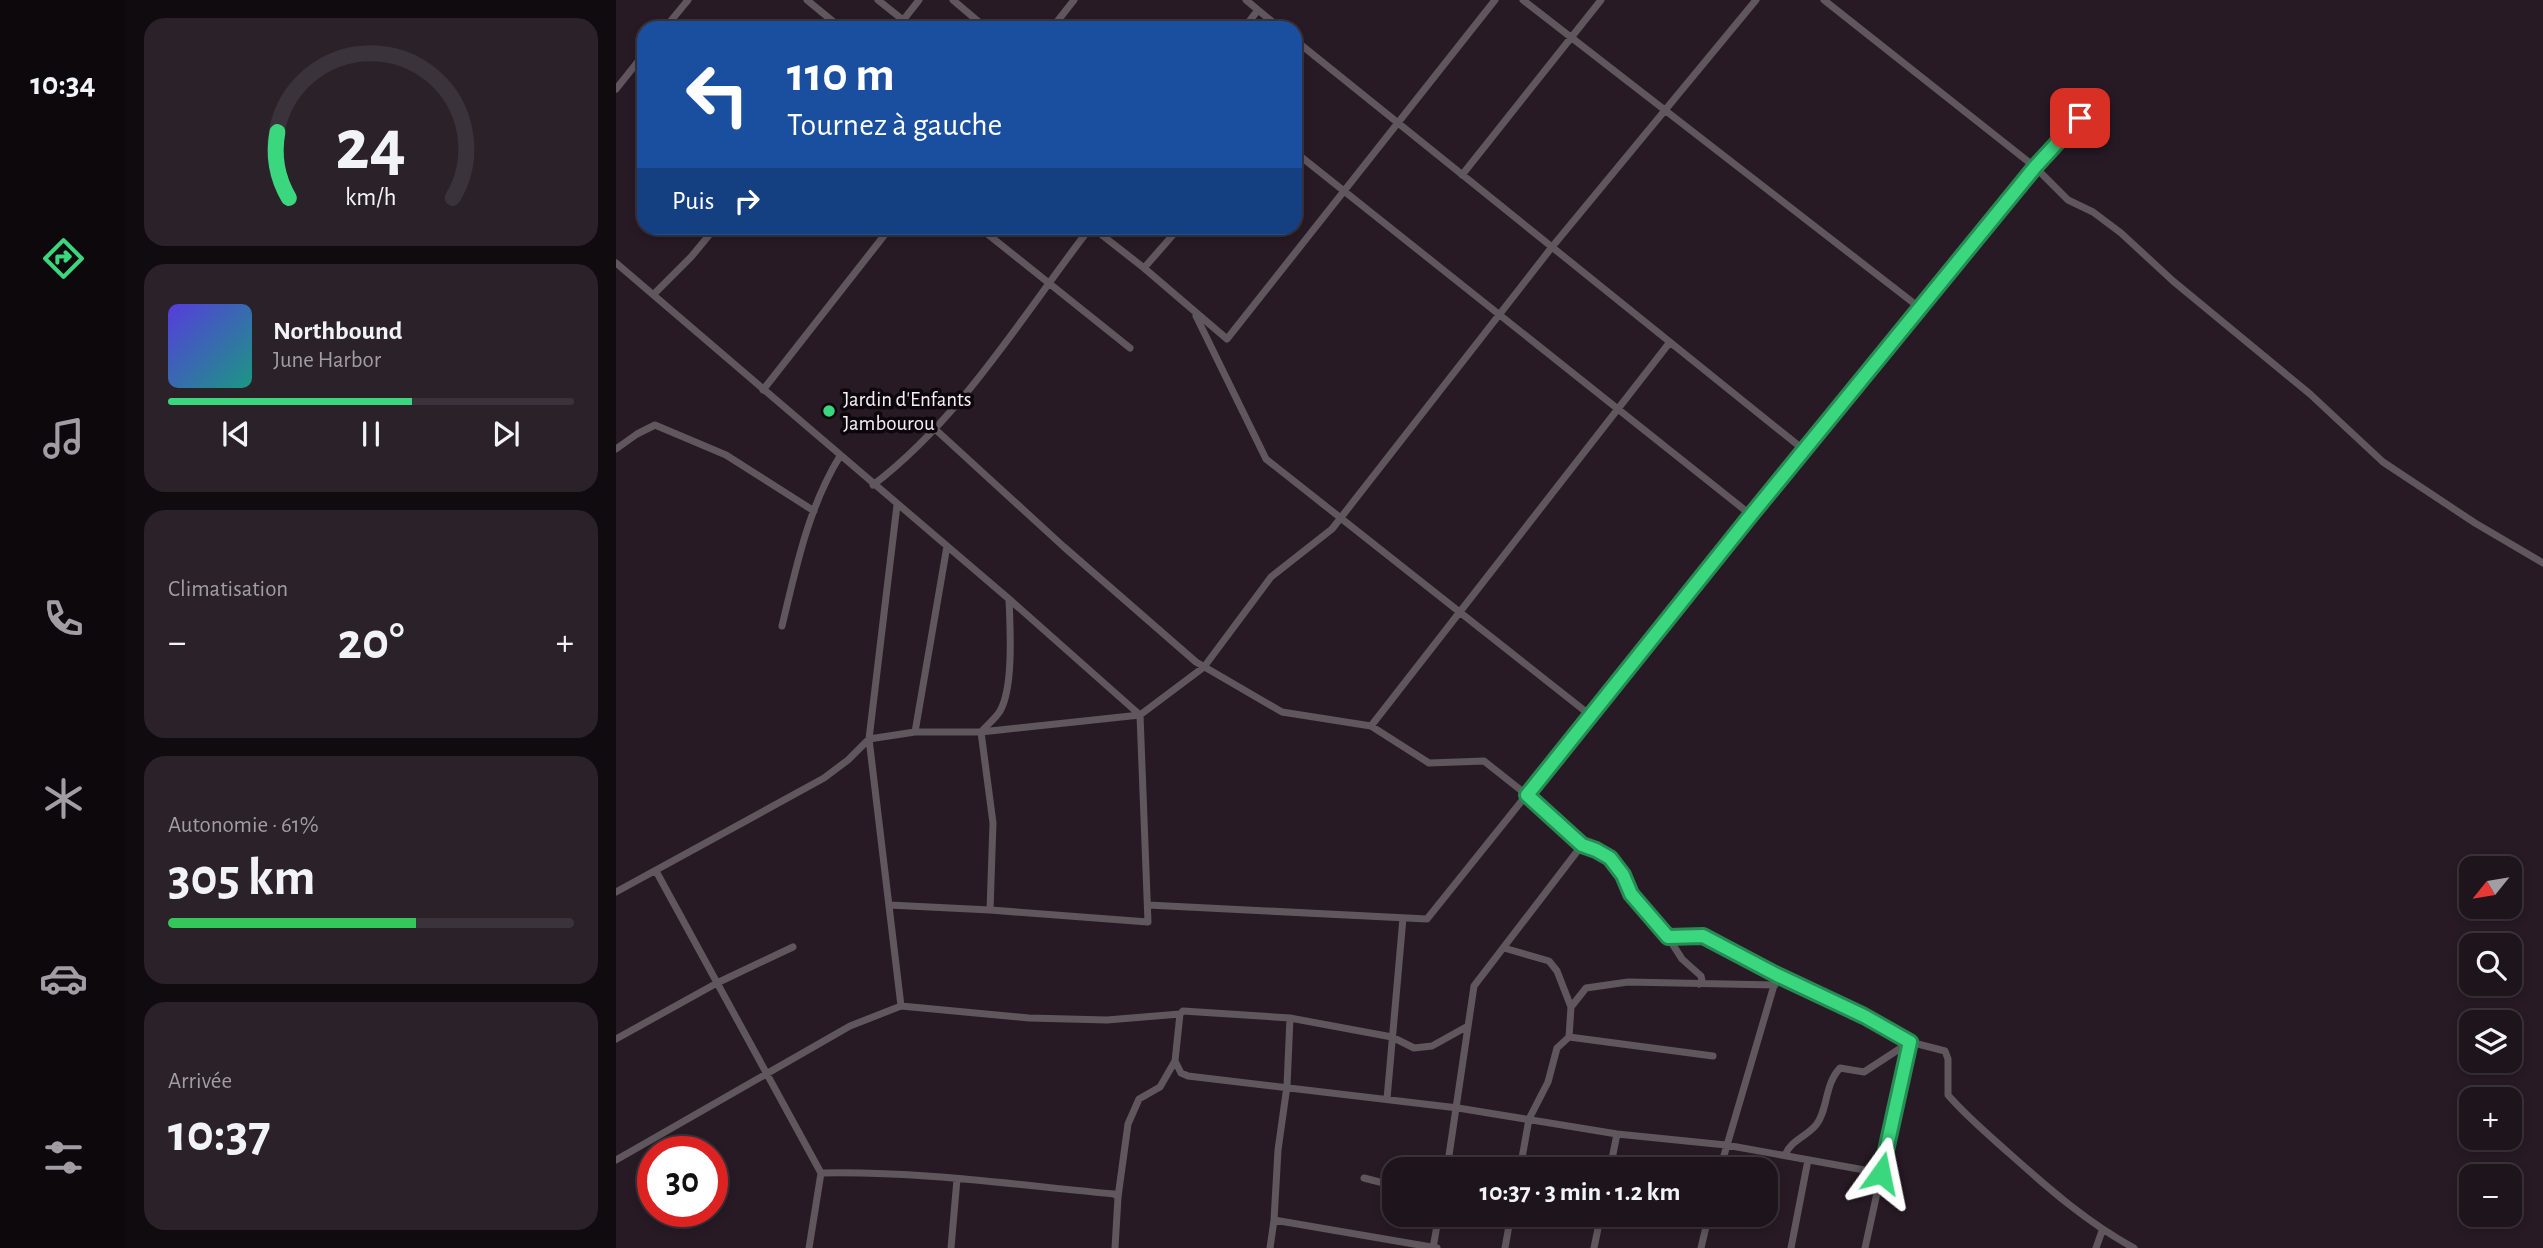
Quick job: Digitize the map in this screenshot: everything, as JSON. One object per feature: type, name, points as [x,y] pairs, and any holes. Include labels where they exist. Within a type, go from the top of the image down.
[{"type":"street","points":[[671,21],[688,0]]},
{"type":"street","points":[[807,0],[832,21]]},
{"type":"street","points":[[878,0],[903,20],[919,0]]},
{"type":"street","points":[[953,0],[978,21]]},
{"type":"street","points":[[1057,21],[1073,0]]},
{"type":"street","points":[[1246,0],[1271,21]]},
{"type":"street","points":[[1101,235],[1227,339],[1495,0]]},
{"type":"street","points":[[1523,0],[1920,308]]},
{"type":"street","points":[[1462,175],[1601,0]]},
{"type":"street","points":[[616,892],[824,778],[848,760],[869,739],[915,732],[981,732],[1140,715],[1204,667],[1271,577],[1332,529],[1552,247],[1756,0]]},
{"type":"street","points":[[1824,0],[2035,167],[2068,200],[2093,212],[2121,233],[2173,281],[2311,394],[2383,462],[2475,523],[2543,563]]},
{"type":"street","points":[[1249,21],[1258,10]]},
{"type":"street","points":[[1302,46],[1804,450]]},
{"type":"street","points":[[616,89],[637,63]]},
{"type":"street","points":[[1148,905],[1427,919],[1751,515],[2035,167],[2080,118]]},
{"type":"street","points":[[1302,158],[1751,515]]},
{"type":"street","points":[[654,294],[709,235]]},
{"type":"street","points":[[763,390],[885,235]]},
{"type":"street","points":[[989,235],[1130,348]]},
{"type":"street","points":[[873,485],[906,460],[975,383],[1086,235]]},
{"type":"street","points":[[1144,268],[1173,235]]},
{"type":"street","points":[[616,263],[1009,599],[1140,715],[1148,922],[990,909],[889,905]]},
{"type":"street","points":[[1194,312],[1266,459],[1590,715]]},
{"type":"street","points":[[1371,726],[1670,342]]},
{"type":"street","points":[[616,449],[636,434],[655,425],[726,455],[814,511]]},
{"type":"street","points":[[935,429],[1064,547],[1204,667],[1282,712],[1371,726],[1429,763],[1484,761],[1527,795],[1582,845],[1610,858],[1623,875],[1631,894],[1668,937],[1682,958],[1701,976],[1702,981],[1699,984]]},
{"type":"street","points":[[782,626],[798,559],[814,511],[825,481],[840,456]]},
{"type":"street","points":[[897,505],[869,739],[901,1006]]},
{"type":"street","points":[[915,732],[947,546]]},
{"type":"street","points":[[990,909],[993,823],[981,732],[1000,710],[1006,693],[1011,642],[1009,599]]},
{"type":"street","points":[[1449,1157],[1474,986],[1582,845]]},
{"type":"street","points":[[656,871],[821,1173],[809,1248]]},
{"type":"street","points":[[1387,1099],[1404,918]]},
{"type":"street","points":[[1668,937],[1703,936],[1864,1016],[1910,1042],[1945,1051],[1948,1059],[1948,1095],[1961,1110],[2102,1231],[2134,1248]]},
{"type":"street","points":[[616,1039],[717,983],[793,947]]},
{"type":"street","points":[[1504,948],[1549,961],[1557,971],[1571,1007],[1569,1037],[1557,1048],[1548,1082],[1529,1119],[1522,1157]]},
{"type":"street","points":[[1723,1157],[1777,975]]},
{"type":"street","points":[[1571,1007],[1586,988],[1628,982],[1774,985]]},
{"type":"street","points":[[616,1160],[850,1026],[901,1006],[1029,1018],[1107,1020],[1180,1014],[1189,1010],[1290,1018],[1392,1037],[1414,1048],[1432,1046],[1468,1026]]},
{"type":"street","points":[[1115,1248],[1118,1196],[1128,1124],[1142,1096],[1164,1083],[1175,1061],[1180,1014]]},
{"type":"street","points":[[1270,1248],[1278,1150],[1287,1086],[1290,1018]]},
{"type":"street","points":[[1569,1037],[1713,1056]]},
{"type":"street","points":[[1785,1156],[1788,1147],[1817,1124],[1833,1076],[1840,1069],[1864,1072],[1910,1042]]},
{"type":"street","points":[[1865,1248],[1910,1042]]},
{"type":"street","points":[[1175,1061],[1181,1073],[1188,1076],[1458,1108],[1617,1134],[1726,1145],[1881,1173]]},
{"type":"street","points":[[1612,1157],[1617,1134]]},
{"type":"street","points":[[1791,1248],[1808,1160]]},
{"type":"street","points":[[821,1173],[861,1172],[1118,1196]]},
{"type":"street","points":[[1364,1178],[1382,1183]]},
{"type":"street","points":[[951,1248],[957,1180]]},
{"type":"street","points":[[1274,1220],[1434,1248],[1437,1227]]},
{"type":"street","points":[[1505,1248],[1509,1227]]},
{"type":"street","points":[[1594,1248],[1598,1227]]},
{"type":"street","points":[[1701,1248],[1706,1227]]},
{"type":"street","points":[[2096,1248],[2102,1231]]},
{"type":"place","name":"Jardin d'Enfants Jambourou","points":[[829,411]]},
{"type":"route","points":[[1881,1173],[1910,1042],[1864,1016],[1703,936],[1668,937],[1631,894],[1623,875],[1610,858],[1582,845],[1527,795],[2035,167],[2080,118]]}]
